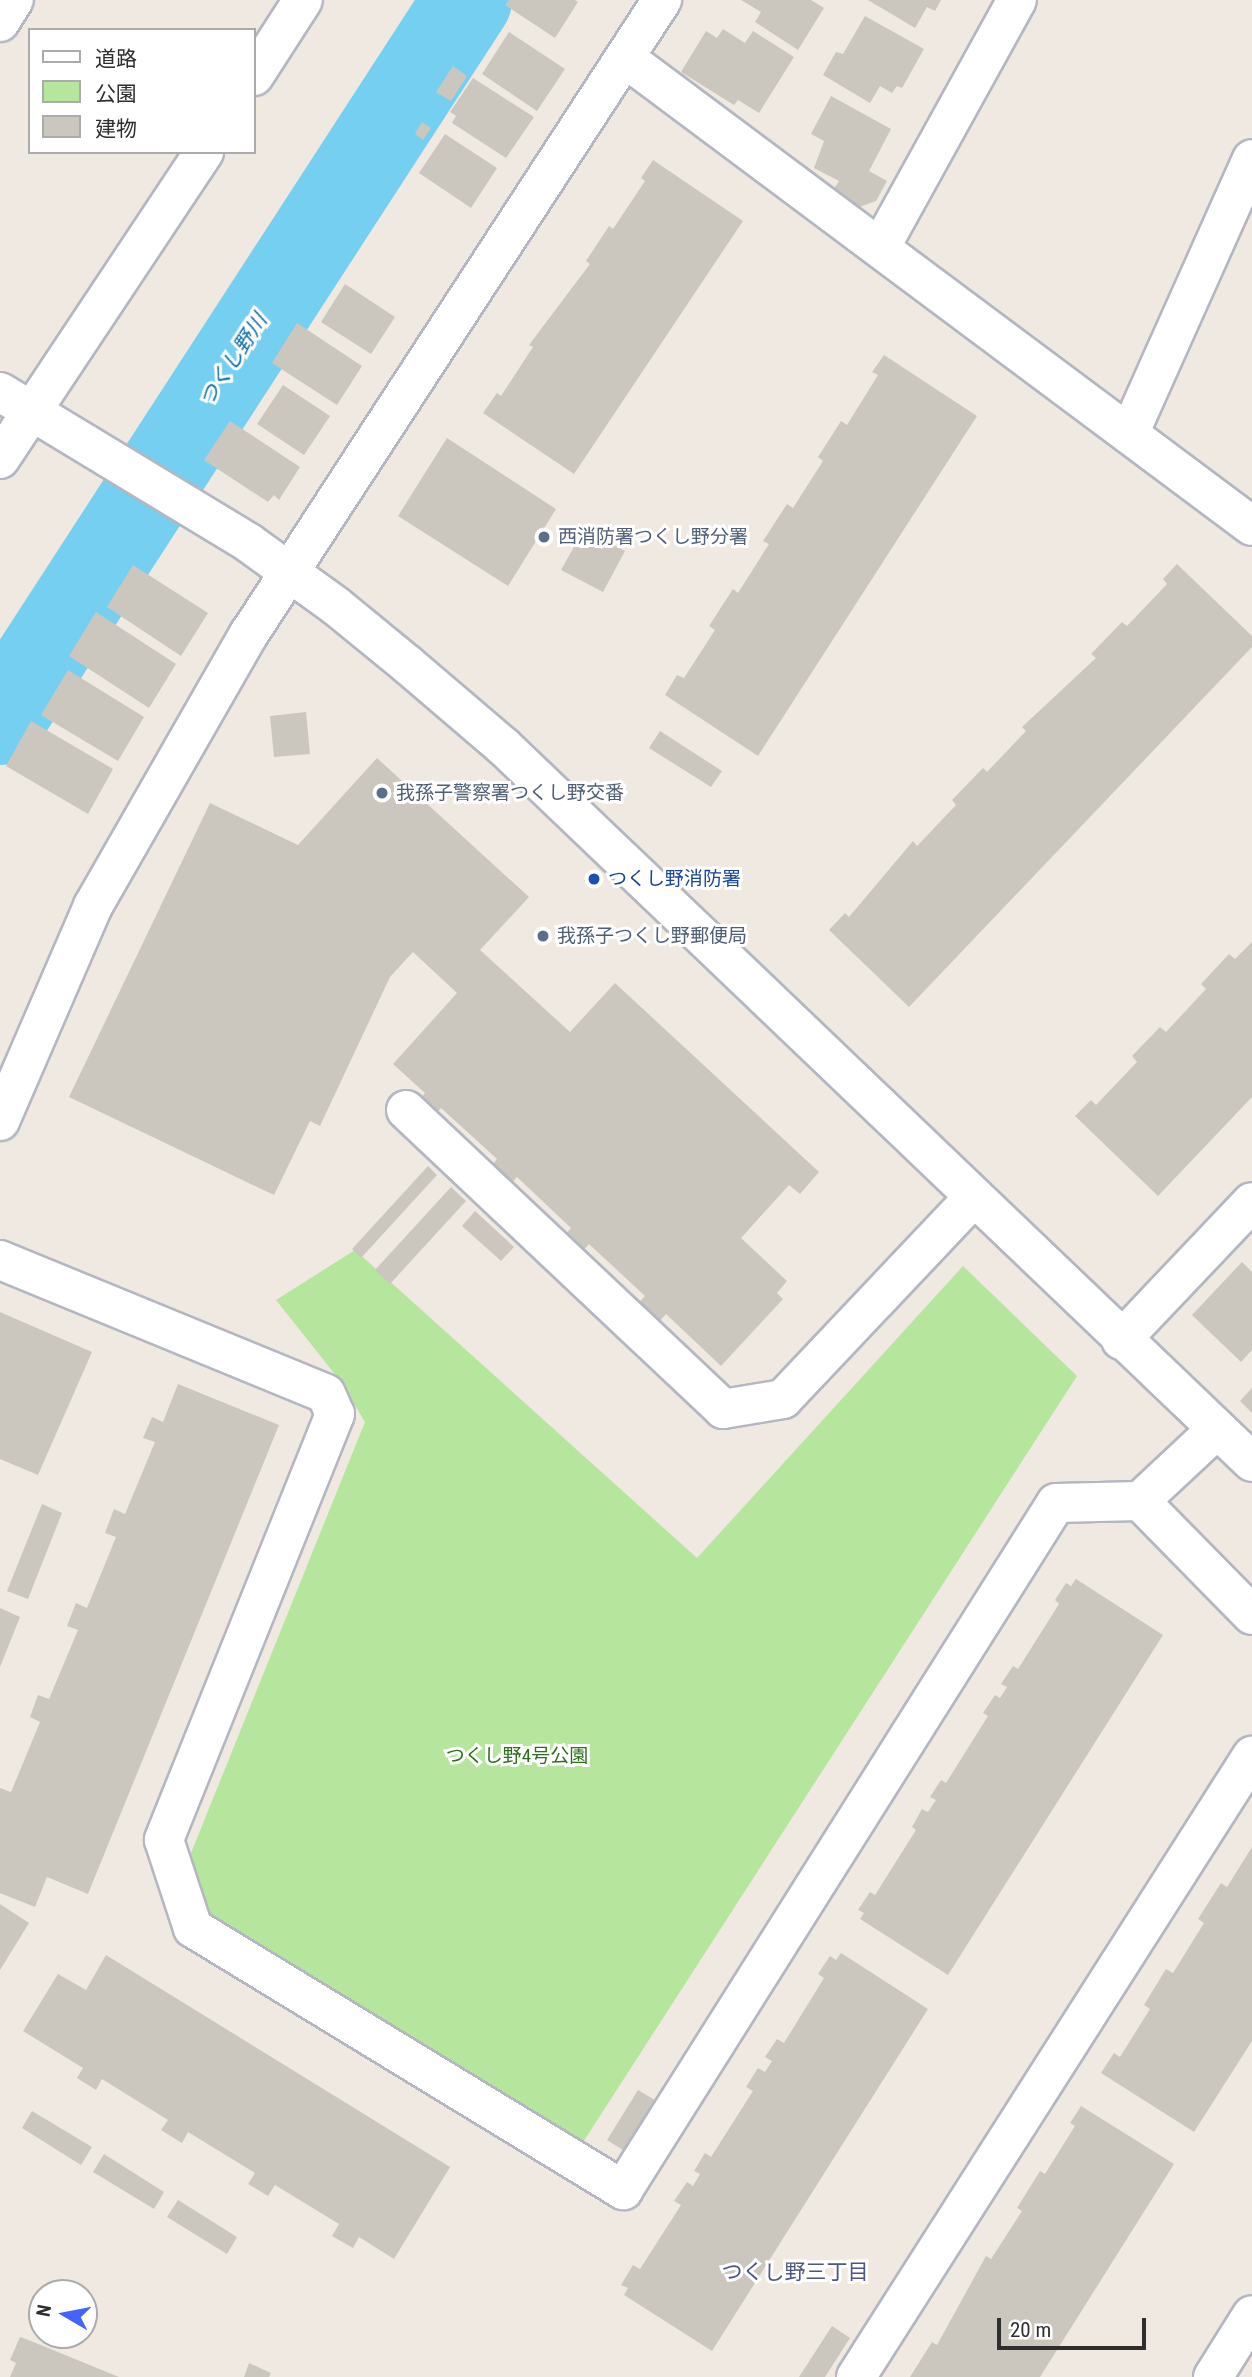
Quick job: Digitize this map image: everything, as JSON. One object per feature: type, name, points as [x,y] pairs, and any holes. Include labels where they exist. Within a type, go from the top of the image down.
[{"type":"street","points":[[0,22],[14,0]]},
{"type":"street","points":[[256,73],[303,0]]},
{"type":"street","points":[[0,1121],[93,906],[289,570],[662,0]]},
{"type":"street","points":[[880,248],[1017,0]]},
{"type":"street","points":[[625,58],[1252,526]]},
{"type":"street","points":[[0,458],[35,412],[203,154]]},
{"type":"street","points":[[1129,434],[1252,159]]},
{"type":"street","points":[[0,392],[289,570],[503,746],[1121,1340],[1252,1462]]},
{"type":"street","points":[[406,1110],[723,1409],[783,1399],[973,1198]]},
{"type":"street","points":[[1121,1340],[1252,1202]]},
{"type":"street","points":[[0,1259],[326,1394],[335,1414],[164,1840],[192,1928],[623,2190],[1056,1503],[1140,1501],[1217,1429]]},
{"type":"street","points":[[1140,1501],[1252,1615]]},
{"type":"street","points":[[856,2377],[1252,1756]]},
{"type":"street","points":[[1213,2377],[1252,2315]]},
{"type":"green space","name":"つくし野4号公園","points":[[355,1250],[697,1558],[963,1266],[1077,1376],[578,2150],[207,1914],[187,1863],[365,1422],[341,1382],[276,1300]]},
{"type":"building","points":[[509,0],[578,2],[555,38],[505,5]]},
{"type":"building","points":[[741,0],[811,0],[824,8],[798,50],[755,22],[761,12]]},
{"type":"building","points":[[868,0],[941,0],[935,11],[927,7],[915,28]]},
{"type":"building","points":[[865,16],[924,49],[902,88],[897,86],[892,93],[880,86],[870,103],[823,75],[836,52],[843,54]]},
{"type":"building","points":[[723,29],[745,43],[753,31],[794,57],[759,113],[738,100],[734,105],[681,72],[706,31],[717,38]]},
{"type":"building","points":[[509,32],[565,69],[537,111],[482,74]]},
{"type":"building","points":[[453,66],[467,76],[451,101],[436,92]]},
{"type":"building","points":[[473,78],[534,117],[506,158],[452,123],[456,116],[450,112]]},
{"type":"building","points":[[831,96],[891,129],[869,171],[887,181],[876,201],[859,207],[832,192],[839,181],[814,168],[824,141],[811,134]]},
{"type":"building","points":[[422,122],[431,128],[423,140],[415,134]]},
{"type":"building","points":[[445,134],[497,168],[471,208],[419,173]]},
{"type":"building","points":[[653,160],[743,221],[574,474],[483,413],[497,393],[501,396],[533,347],[529,345],[590,264],[586,261],[609,226],[613,229],[645,181],[641,178]]},
{"type":"building","points":[[345,284],[395,317],[371,354],[321,322]]},
{"type":"building","points":[[297,323],[362,366],[337,405],[272,363]]},
{"type":"building","points":[[884,355],[977,416],[758,756],[665,695],[677,675],[684,678],[715,630],[709,626],[733,589],[738,593],[769,544],[763,541],[787,504],[793,508],[823,461],[818,457],[841,421],[847,425],[878,375],[872,372]]},
{"type":"building","points":[[283,385],[330,416],[304,455],[257,424]]},
{"type":"building","points":[[230,421],[300,467],[279,500],[274,495],[268,502],[204,460]]},
{"type":"building","points":[[447,438],[556,509],[508,586],[398,516]]},
{"type":"building","points":[[584,529],[625,551],[603,592],[561,570]]},
{"type":"building","points":[[1177,564],[1252,636],[1252,647],[909,1007],[829,930],[845,913],[849,917],[913,841],[917,846],[956,805],[952,800],[983,768],[987,772],[1026,731],[1022,727],[1096,658],[1091,654],[1122,622],[1127,626],[1167,584],[1163,579]]},
{"type":"building","points":[[133,565],[208,613],[181,656],[107,607]]},
{"type":"building","points":[[96,612],[176,664],[149,708],[69,656]]},
{"type":"building","points":[[68,670],[144,717],[118,761],[41,715]]},
{"type":"building","points":[[306,712],[310,754],[274,757],[270,716]]},
{"type":"building","points":[[31,721],[113,769],[88,814],[6,766]]},
{"type":"building","points":[[660,731],[722,771],[711,787],[649,748]]},
{"type":"building","points":[[377,758],[529,897],[480,950],[570,1032],[615,983],[819,1172],[800,1194],[789,1185],[741,1238],[787,1281],[777,1293],[783,1299],[721,1366],[666,1314],[657,1324],[637,1305],[645,1296],[589,1244],[580,1254],[563,1237],[571,1228],[517,1177],[508,1187],[489,1169],[497,1159],[441,1108],[433,1117],[417,1103],[425,1093],[393,1064],[457,993],[413,952],[390,977],[320,1126],[310,1121],[274,1195],[69,1097],[210,803],[298,845]]},
{"type":"building","points":[[1252,942],[1252,1097],[1158,1196],[1075,1116],[1091,1100],[1096,1105],[1137,1062],[1132,1056],[1160,1027],[1166,1032],[1206,989],[1201,984],[1229,954],[1235,959]]},
{"type":"building","points":[[428,1166],[437,1175],[361,1258],[352,1249]]},
{"type":"building","points":[[451,1187],[466,1201],[390,1284],[375,1270]]},
{"type":"building","points":[[475,1211],[514,1247],[501,1261],[462,1226]]},
{"type":"building","points":[[1242,1262],[1252,1272],[1252,1350],[1241,1362],[1192,1315]]},
{"type":"building","points":[[0,1312],[92,1352],[38,1475],[0,1459]]},
{"type":"building","points":[[178,1384],[279,1425],[88,1894],[47,1877],[35,1907],[0,1893],[0,1788],[11,1792],[40,1722],[30,1717],[38,1695],[49,1699],[78,1630],[67,1626],[76,1603],[87,1608],[116,1537],[105,1533],[114,1509],[125,1514],[155,1442],[143,1438],[152,1417],[163,1422]]},
{"type":"building","points":[[1252,1388],[1252,1413],[1240,1401]]},
{"type":"building","points":[[42,1504],[62,1513],[28,1599],[7,1591]]},
{"type":"building","points":[[1076,1579],[1163,1635],[948,1975],[860,1919],[864,1913],[858,1910],[870,1892],[875,1895],[916,1830],[912,1827],[922,1809],[928,1812],[936,1800],[930,1797],[941,1780],[946,1783],[988,1716],[983,1713],[995,1695],[1000,1698],[1007,1687],[1001,1684],[1013,1666],[1018,1669],[1059,1604],[1055,1600],[1066,1583],[1071,1586]]},
{"type":"building","points":[[0,1608],[20,1617],[0,1667]]},
{"type":"building","points":[[1252,1847],[1252,2041],[1194,2132],[1101,2073],[1114,2053],[1120,2057],[1150,2009],[1144,2005],[1166,1969],[1173,1973],[1204,1923],[1198,1919],[1221,1883],[1227,1887]]},
{"type":"building","points":[[0,1904],[29,1923],[0,1970]]},
{"type":"building","points":[[841,1953],[928,2009],[712,2351],[624,2295],[628,2288],[621,2285],[633,2265],[640,2269],[681,2205],[674,2201],[687,2182],[693,2186],[700,2174],[694,2171],[705,2153],[711,2157],[753,2091],[746,2087],[758,2068],[765,2072],[772,2061],[765,2057],[777,2039],[784,2043],[824,1978],[818,1974],[830,1956],[836,1960]]},
{"type":"building","points":[[106,1955],[450,2167],[394,2259],[359,2237],[353,2248],[332,2236],[339,2224],[275,2185],[268,2196],[248,2184],[255,2173],[188,2132],[182,2143],[161,2130],[168,2120],[102,2079],[96,2090],[77,2078],[83,2068],[23,2031],[58,1974],[86,1990]]},
{"type":"building","points":[[638,2090],[658,2102],[626,2152],[607,2140]]},
{"type":"building","points":[[1081,2106],[1174,2164],[1040,2377],[910,2377],[932,2342],[937,2345],[986,2256],[991,2259],[1022,2211],[1017,2208],[1040,2171],[1045,2174],[1075,2126],[1070,2123]]},
{"type":"building","points":[[32,2111],[92,2147],[81,2165],[22,2128]]},
{"type":"building","points":[[104,2154],[164,2192],[154,2209],[93,2172]]},
{"type":"building","points":[[178,2200],[237,2237],[227,2254],[167,2217]]},
{"type":"building","points":[[832,2326],[850,2338],[825,2377],[799,2377]]},
{"type":"building","points":[[20,2337],[28,2340],[28,2349],[50,2349],[119,2377],[10,2377],[16,2363],[10,2360]]},
{"type":"building","points":[[249,2363],[271,2373],[269,2377],[244,2377]]},
{"type":"waterway","name":"つくし野川","points":[[0,720],[467,0]]},
{"type":"place","name":"西消防署つくし野分署","points":[[544,537]]},
{"type":"place","name":"我孫子警察署つくし野交番","points":[[382,793]]},
{"type":"place","name":"つくし野消防署","points":[[594,879]]},
{"type":"place","name":"我孫子つくし野郵便局","points":[[543,936]]},
{"type":"district","name":"つくし野三丁目","points":[[795,2272]]}]
